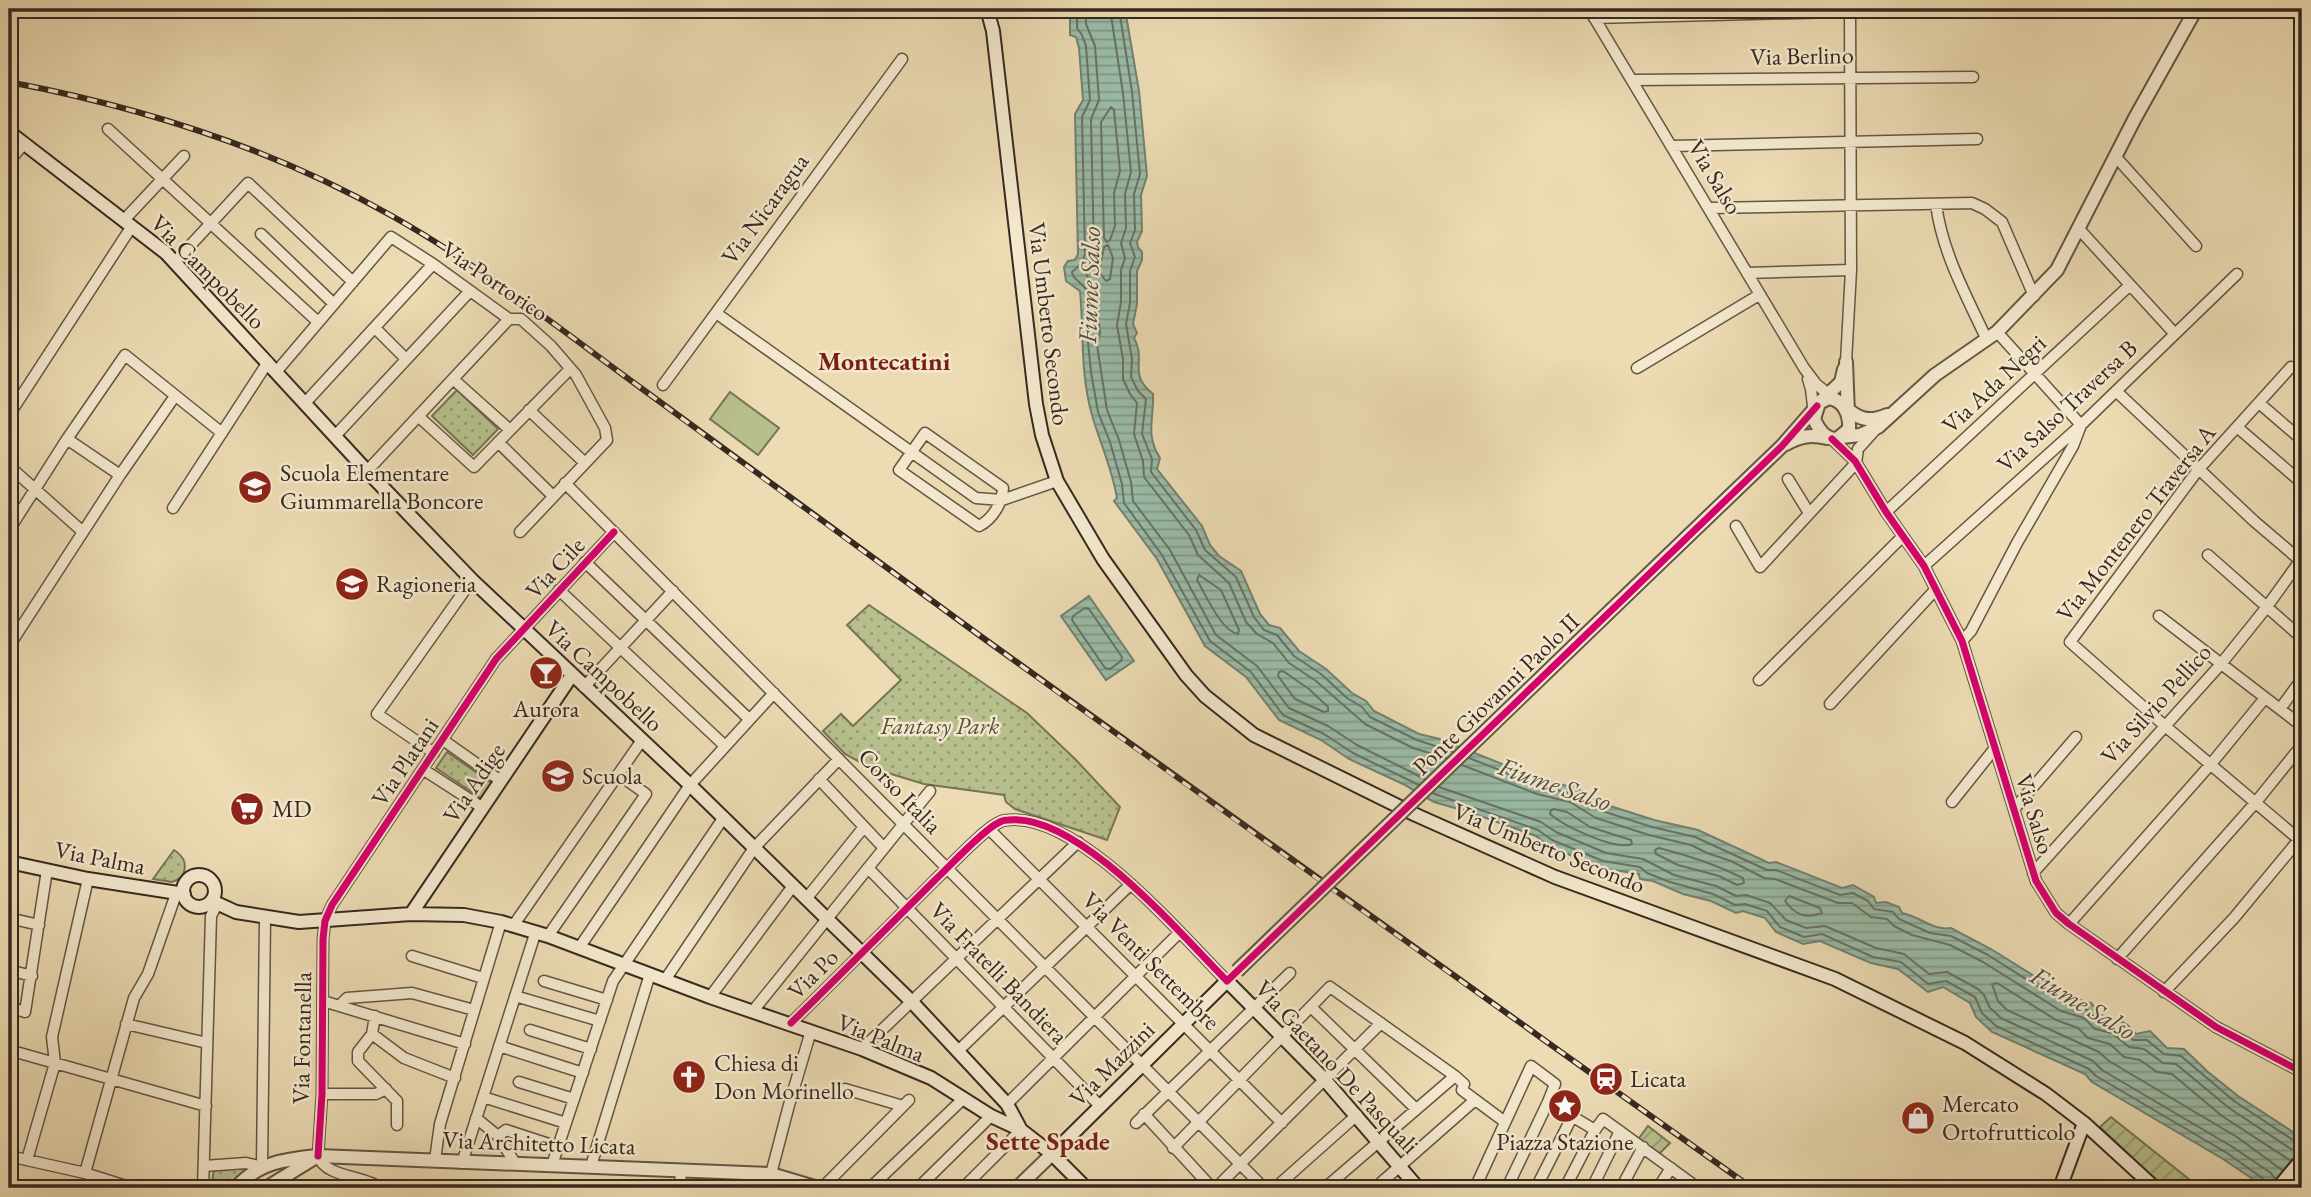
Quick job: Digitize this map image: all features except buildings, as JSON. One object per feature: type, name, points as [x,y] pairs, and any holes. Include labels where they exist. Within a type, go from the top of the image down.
[{"type":"main road","name":"Via Umberto Secondo","points":[[987,9],[993,31],[1035,404],[1056,481],[1103,559],[1185,675],[1205,696],[1254,735],[1416,815],[1555,877],[1835,979],[1965,1043],[2046,1094],[2084,1123],[2155,1188]]},
{"type":"main road","points":[[1833,417],[1860,435],[1878,427],[1935,374],[1992,335],[2034,296],[2057,270],[2115,156],[2196,9]]},
{"type":"main road","name":"Via Campobello","points":[[9,132],[175,262],[471,580],[724,817],[912,1002],[1007,1104],[1021,1130]]},
{"type":"main road","points":[[1782,446],[1799,437],[1811,435],[1833,417],[1846,362]]},
{"type":"main road","name":"Ponte Giovanni Paolo II","points":[[1237,971],[1782,446],[1833,417],[1846,362]]},
{"type":"main road","points":[[1833,417],[1867,421],[1894,412]]},
{"type":"main road","name":"Via Adige","points":[[411,914],[572,675]]},
{"type":"main road","name":"Via Palma","points":[[9,862],[88,879],[180,894],[193,906],[201,907],[214,903],[236,912],[265,918],[325,922],[411,914],[464,915],[507,924],[862,1049],[931,1078],[991,1116],[1021,1130]]},
{"type":"main road","points":[[180,894],[191,878],[204,876],[214,884],[214,903]]},
{"type":"main road","name":"Via Mazzini","points":[[1017,1188],[1237,971]]},
{"type":"main road","name":"Via Gaetano De Pasquali","points":[[1227,981],[1325,1080],[1401,1165],[1418,1188]]},
{"type":"main road","points":[[2060,1188],[2084,1123]]},
{"type":"main road","points":[[1021,1130],[1052,1154],[1086,1188]]},
{"type":"main road","points":[[266,1188],[318,1156]]},
{"type":"main road","name":"Via Architetto Licata","points":[[262,1167],[284,1160],[318,1156],[515,1163],[771,1174],[791,1184],[820,1188]]},
{"type":"main road","points":[[2278,1188],[2302,1159]]},
{"type":"main road","points":[[236,1188],[262,1167]]},
{"type":"street","points":[[1591,13],[1954,9]]},
{"type":"street","points":[[1846,362],[1851,270],[1850,10]]},
{"type":"street","name":"Via Salso","points":[[1591,13],[1804,368]]},
{"type":"street","name":"Via Nicaragua","points":[[663,385],[902,59]]},
{"type":"street","name":"Via Berlino","points":[[1632,80],[1973,77]]},
{"type":"street","points":[[108,129],[318,323]]},
{"type":"street","points":[[1672,146],[1977,139]]},
{"type":"street","points":[[9,161],[25,143]]},
{"type":"street","points":[[9,415],[128,223],[184,156]]},
{"type":"street","points":[[2115,156],[2196,246]]},
{"type":"street","points":[[173,508],[222,433],[272,367],[318,323],[352,282],[247,183],[175,262]]},
{"type":"street","points":[[1709,208],[1972,203],[2002,222],[2034,296]]},
{"type":"street","points":[[1936,204],[1945,247],[1992,335],[2036,374],[2081,425],[2073,446],[2017,543],[1971,631],[1962,642]]},
{"type":"street","points":[[2078,228],[2175,334]]},
{"type":"street","points":[[261,234],[334,304]]},
{"type":"street","name":"Via Portorico","points":[[352,282],[391,237],[509,319],[521,319],[551,346],[576,375],[605,428],[607,440],[585,463]]},
{"type":"street","points":[[305,404],[433,264]]},
{"type":"street","points":[[1747,273],[1851,270]]},
{"type":"street","name":"Via Salso Traversa B","points":[[1924,566],[2081,425],[2237,274]]},
{"type":"street","name":"Via Ada Negri","points":[[1886,512],[2129,285]]},
{"type":"street","points":[[335,436],[470,291]]},
{"type":"street","points":[[1637,368],[1759,295]]},
{"type":"street","points":[[716,313],[976,498],[1002,500],[1056,481]]},
{"type":"street","points":[[367,471],[509,319]]},
{"type":"street","points":[[374,328],[406,359]]},
{"type":"street","points":[[9,530],[66,439],[125,355],[222,433]]},
{"type":"street","name":"Via Montenero Traversa A","points":[[2165,726],[2070,642],[2198,470],[2291,367]]},
{"type":"street","points":[[1804,368],[1811,389],[1833,417],[1856,462]]},
{"type":"street","points":[[1804,368],[1816,384],[1856,462]]},
{"type":"street","points":[[418,416],[474,467],[570,369]]},
{"type":"street","points":[[453,379],[510,430]]},
{"type":"street","points":[[2116,391],[2198,470],[2302,560]]},
{"type":"street","points":[[9,646],[120,475],[176,396]]},
{"type":"street","points":[[2259,403],[2302,440]]},
{"type":"street","points":[[520,532],[585,463],[529,410]]},
{"type":"street","points":[[1736,526],[1760,567],[1856,462],[1858,449],[1878,427]]},
{"type":"street","points":[[2237,427],[2302,483]]},
{"type":"street","points":[[925,433],[1003,488],[1002,500],[986,523],[979,526],[899,470],[912,451],[925,433]]},
{"type":"street","points":[[66,439],[120,475]]},
{"type":"street","points":[[498,442],[553,496]]},
{"type":"street","name":"Via Salso","points":[[1856,462],[1886,512],[1924,566],[1962,642],[2033,873],[2056,913],[2216,1027],[2302,1072]]},
{"type":"street","points":[[9,466],[83,532]]},
{"type":"street","points":[[1788,479],[1809,513]]},
{"type":"street","name":"Corso Italia","points":[[565,483],[1264,1188]]},
{"type":"street","name":"Via Cile","points":[[524,630],[614,532]]},
{"type":"street","points":[[1759,680],[1903,536]]},
{"type":"street","points":[[2208,555],[2302,638]]},
{"type":"street","name":"Via Silvio Pellico","points":[[2033,873],[2221,664],[2302,560]]},
{"type":"street","points":[[585,562],[749,719]]},
{"type":"street","points":[[435,753],[377,714],[471,580]]},
{"type":"street","points":[[1830,704],[1936,589]]},
{"type":"street","points":[[559,590],[724,745]]},
{"type":"street","points":[[584,687],[673,592]]},
{"type":"street","points":[[2159,616],[2302,726]]},
{"type":"street","name":"Via Platani","points":[[325,922],[346,883],[496,659],[524,630]]},
{"type":"street","points":[[2280,709],[2302,679]]},
{"type":"street","points":[[579,948],[690,785],[774,693]]},
{"type":"street","points":[[2069,924],[2211,764],[2265,698]]},
{"type":"street","points":[[2164,992],[2234,918],[2301,839],[2165,726]]},
{"type":"street","points":[[2014,809],[2076,737]]},
{"type":"street","points":[[443,740],[500,781]]},
{"type":"street","points":[[435,1160],[440,1124],[474,1010],[484,978],[507,924],[642,740]]},
{"type":"street","points":[[2117,959],[2302,746]]},
{"type":"street","points":[[1952,802],[1995,748]]},
{"type":"street","points":[[665,980],[754,848],[839,759]]},
{"type":"street","points":[[424,770],[483,808]]},
{"type":"street","points":[[462,1163],[515,996],[541,935],[646,794],[618,774]]},
{"type":"street","points":[[820,779],[884,848]]},
{"type":"street","points":[[753,1011],[930,791]]},
{"type":"street","points":[[552,1165],[613,981],[724,817]]},
{"type":"street","name":"Via Gaetano De Pasquali","points":[[989,829],[998,822],[1024,820],[1054,830],[1095,852],[1131,884],[1227,981]]},
{"type":"street","points":[[806,899],[864,827]]},
{"type":"street","name":"Via Po","points":[[791,1023],[989,829]]},
{"type":"street","name":"Via Venti Settembre","points":[[989,829],[1282,1123]]},
{"type":"street","points":[[862,1049],[1078,842]]},
{"type":"street","name":"Via Fratelli Bandiera","points":[[868,869],[1100,1106]]},
{"type":"street","points":[[9,1007],[25,1012],[47,870]]},
{"type":"street","points":[[27,1160],[55,1063],[52,1037],[88,879]]},
{"type":"street","points":[[957,1051],[1131,884]]},
{"type":"street","points":[[710,997],[793,886]]},
{"type":"street","points":[[85,1173],[134,998],[148,974],[180,894]]},
{"type":"street","points":[[203,1188],[211,916],[214,903]]},
{"type":"street","points":[[9,918],[39,925]]},
{"type":"street","points":[[204,1166],[246,1163],[262,1167],[265,918]]},
{"type":"street","name":"Via Fontanella","points":[[318,1156],[322,1094],[325,922]]},
{"type":"street","points":[[1007,1104],[1179,933]]},
{"type":"street","points":[[412,957],[484,978]]},
{"type":"street","points":[[9,970],[32,976]]},
{"type":"street","points":[[1136,1122],[1290,973]]},
{"type":"street","points":[[591,1166],[650,974]]},
{"type":"street","points":[[544,981],[607,1000]]},
{"type":"street","points":[[1174,1147],[1331,987],[1455,1076],[1464,1084],[1462,1090],[1505,1122]]},
{"type":"street","points":[[339,1006],[347,998],[412,993],[474,1010]]},
{"type":"street","points":[[515,996],[600,1021]]},
{"type":"street","points":[[323,1001],[465,1044]]},
{"type":"street","points":[[1311,1007],[1415,1108]]},
{"type":"street","points":[[375,1016],[372,1034],[358,1052],[358,1061],[397,1101],[397,1125]]},
{"type":"street","points":[[1144,1114],[1214,1188],[1381,1023]]},
{"type":"street","points":[[126,1024],[207,1043]]},
{"type":"street","points":[[530,1031],[591,1049]]},
{"type":"street","points":[[770,1188],[771,1174],[811,1031]]},
{"type":"street","points":[[372,1034],[404,1058],[455,1078]]},
{"type":"street","points":[[499,1046],[583,1073]]},
{"type":"street","points":[[9,1050],[206,1106]]},
{"type":"street","points":[[1475,1188],[1531,1066],[1555,1084],[1507,1188]]},
{"type":"street","points":[[1325,1188],[1455,1076]]},
{"type":"street","points":[[519,1082],[574,1099]]},
{"type":"street","points":[[322,1094],[376,1094],[386,1089]]},
{"type":"street","points":[[820,1188],[906,1103],[845,1089]]},
{"type":"street","points":[[483,1097],[566,1122]]},
{"type":"street","points":[[870,1188],[964,1098]]},
{"type":"street","points":[[1375,1188],[1475,1100]]},
{"type":"street","points":[[1548,1102],[1595,1130]]},
{"type":"street","points":[[1275,1188],[1357,1115]]},
{"type":"street","points":[[918,1188],[991,1116]]},
{"type":"street","points":[[1536,1188],[1572,1116]]},
{"type":"street","points":[[476,1118],[498,1136],[515,1163]]},
{"type":"street","points":[[1565,1188],[1603,1119],[1694,1187]]},
{"type":"street","points":[[498,1136],[506,1130],[558,1147]]},
{"type":"street","points":[[962,1188],[1021,1130]]},
{"type":"street","points":[[1592,1188],[1620,1131]]},
{"type":"street","points":[[1621,1188],[1643,1147]]},
{"type":"street","points":[[9,1156],[85,1173],[132,1188]]},
{"type":"street","points":[[318,1156],[328,1169],[376,1186]]},
{"type":"street","points":[[1658,1188],[1671,1168]]},
{"type":"street","points":[[680,1188],[681,1170]]},
{"type":"green space","points":[[457,390],[498,429],[473,455],[432,416]]},
{"type":"green space","points":[[730,392],[779,428],[758,455],[710,419]]},
{"type":"green space","name":"Fantasy Park","points":[[869,605],[1027,713],[1076,760],[1120,807],[1107,840],[1015,809],[1006,802],[1004,795],[924,784],[880,773],[845,754],[823,731],[841,714],[853,726],[901,680],[847,625]]},
{"type":"green space","points":[[447,752],[493,784],[482,799],[436,768]]},
{"type":"green space","points":[[174,850],[184,862],[182,878],[172,882],[153,879]]},
{"type":"green space","points":[[2111,1117],[2200,1188],[2164,1188],[2100,1127]]},
{"type":"green space","points":[[1648,1126],[1670,1143],[1659,1154],[1637,1141]]},
{"type":"green space","points":[[214,1169],[245,1169],[245,1173],[229,1188],[211,1188]]},
{"type":"water","name":"Fiume Salso","points":[[1070,9],[1125,9],[1139,91],[1147,176],[1141,195],[1142,231],[1137,242],[1142,252],[1142,260],[1137,271],[1137,304],[1133,324],[1137,333],[1134,338],[1139,354],[1139,374],[1145,387],[1153,394],[1151,434],[1160,458],[1157,469],[1202,526],[1210,545],[1219,556],[1241,571],[1260,614],[1269,625],[1280,628],[1299,651],[1366,701],[1374,711],[1419,734],[1440,739],[1542,780],[1576,788],[1601,803],[1654,820],[1698,830],[1769,863],[1776,862],[1842,888],[1853,885],[1874,897],[1876,903],[1886,902],[1899,907],[1902,913],[1938,927],[1951,928],[1991,949],[2069,997],[2091,1003],[2101,1015],[2124,1023],[2136,1034],[2150,1031],[2167,1048],[2184,1049],[2238,1096],[2302,1138],[2302,1188],[2266,1188],[2223,1159],[2092,1082],[2085,1074],[1992,1032],[1976,1017],[1970,1003],[1943,987],[1928,992],[1898,969],[1871,963],[1820,941],[1803,944],[1776,932],[1765,918],[1743,911],[1736,913],[1711,901],[1640,879],[1639,874],[1601,868],[1548,846],[1536,836],[1434,802],[1279,720],[1246,677],[1205,646],[1157,559],[1114,501],[1117,498],[1115,487],[1088,399],[1080,291],[1066,281],[1064,267],[1068,261],[1075,260],[1078,254],[1075,114],[1083,100],[1079,48],[1076,37],[1070,35]]},
{"type":"water","points":[[1089,596],[1134,661],[1106,680],[1061,616]]},
{"type":"railway","points":[[9,82],[108,104],[206,133],[254,151],[347,192],[456,255],[1172,774],[1752,1188]]},
{"type":"cycle path","points":[[791,1023],[975,841],[992,827],[1007,820],[1036,823],[1065,835],[1096,855],[1156,907],[1227,981],[1782,446],[1817,406]]},
{"type":"cycle path","points":[[1832,439],[1855,461],[1886,512],[1924,566],[1962,641],[2036,881],[2056,913],[2216,1027],[2302,1072]]},
{"type":"cycle path","points":[[318,1156],[322,1094],[323,939],[325,921],[332,905],[496,659],[614,532]]},
{"type":"place","name":"Scuola Elementare Giummarella Boncore","points":[[255,487]]},
{"type":"place","name":"Ragioneria","points":[[352,584]]},
{"type":"place","name":"Aurora","points":[[546,673]]},
{"type":"place","name":"Scuola","points":[[558,776]]},
{"type":"place","name":"MD","points":[[247,809]]},
{"type":"place","name":"Chiesa di Don Morinello","points":[[689,1077]]},
{"type":"place","name":"Licata","points":[[1606,1079]]},
{"type":"place","name":"Piazza Stazione","points":[[1565,1106]]},
{"type":"place","name":"Mercato Ortofrutticolo","points":[[1918,1118]]},
{"type":"district","name":"Montecatini","points":[[884,361]]},
{"type":"district","name":"Sette Spade","points":[[1048,1141]]}]
